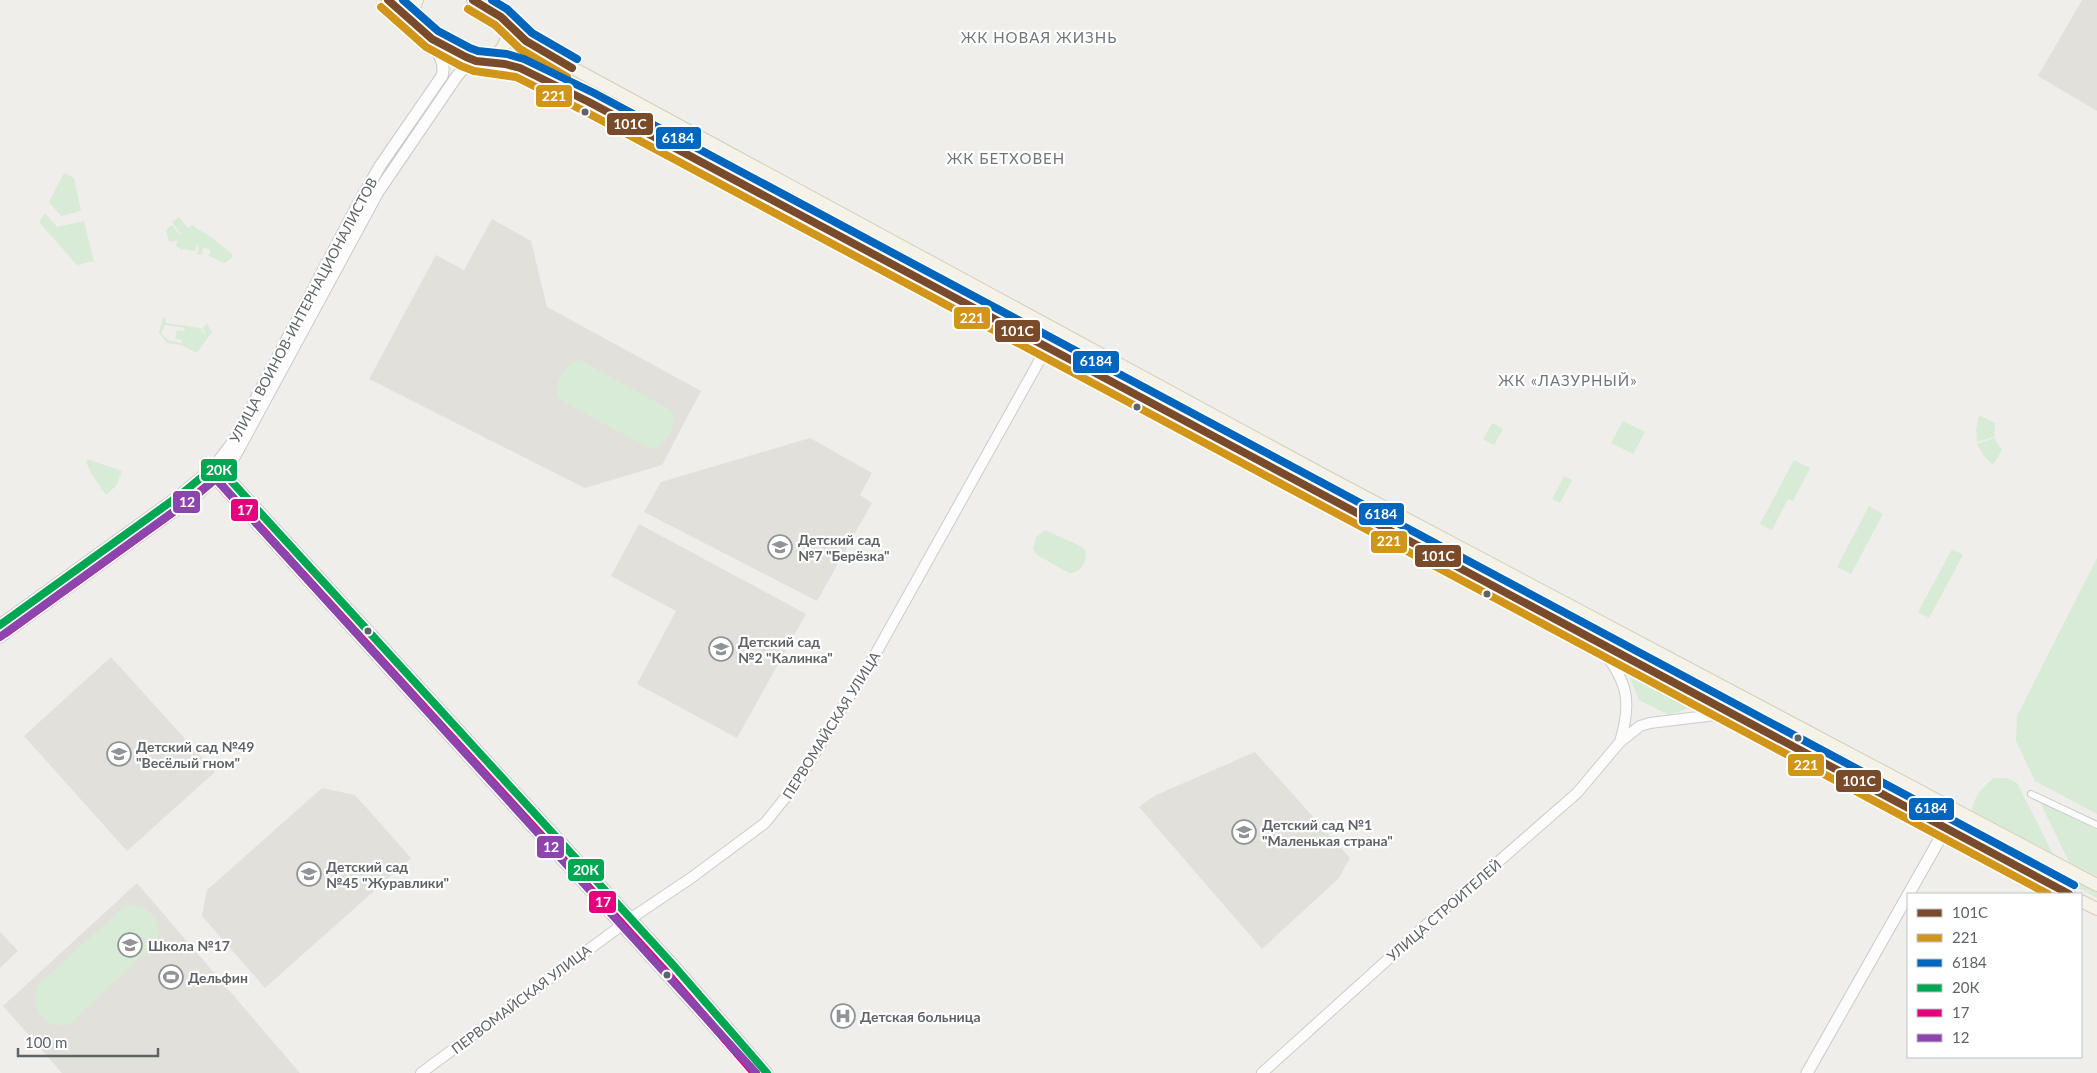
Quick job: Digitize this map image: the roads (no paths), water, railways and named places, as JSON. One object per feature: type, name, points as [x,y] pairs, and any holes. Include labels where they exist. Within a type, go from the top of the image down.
[{"type":"main road","points":[[388,0],[432,39],[481,61],[505,64],[533,74],[2067,893]]},
{"type":"main road","points":[[417,0],[412,14],[417,26]]},
{"type":"main road","points":[[473,0],[490,9],[507,25],[544,53],[1329,478],[2097,885]]},
{"type":"main road","points":[[481,61],[494,57],[501,50],[508,34],[507,25]]},
{"type":"main road","name":"УЛИЦА ВОИНОВ-ИНТЕРНАЦИОНАЛИСТОВ","points":[[324,278],[356,208],[380,166],[442,76],[443,64],[440,56],[417,26]]},
{"type":"main road","name":"УЛИЦА ВОИНОВ-ИНТЕРНАЦИОНАЛИСТОВ","points":[[0,637],[116,547],[218,473],[233,442],[324,278],[378,192],[457,76],[464,68],[481,61]]},
{"type":"main road","points":[[795,213],[805,194]]},
{"type":"main road","name":"ПЕРВОМАЙСКАЯ УЛИЦА","points":[[1047,347],[1056,331]]},
{"type":"main road","points":[[218,473],[626,922],[756,1073]]},
{"type":"main road","points":[[1320,494],[1329,478]]},
{"type":"main road","name":"УЛИЦА ВОИНОВ-ИНТЕРНАЦИОНАЛИСТОВ","points":[[0,625],[116,547]]},
{"type":"main road","points":[[1839,771],[1849,753]]},
{"type":"main road","points":[[1909,893],[1956,810]]},
{"type":"main road","points":[[1807,1073],[1907,897]]},
{"type":"main road","points":[[2082,902],[2097,909]]},
{"type":"main road","points":[[626,922],[675,967],[767,1073]]},
{"type":"street","name":"ПЕРВОМАЙСКАЯ УЛИЦА","points":[[421,1073],[626,922],[691,878],[765,823],[797,783],[876,653],[1047,347]]},
{"type":"street","name":"УЛИЦА СТРОИТЕЛЕЙ","points":[[1598,642],[1616,669],[1624,688],[1627,719],[1620,742]]},
{"type":"street","name":"УЛИЦА СТРОИТЕЛЕЙ","points":[[1262,1073],[1426,925],[1577,793],[1620,742],[1640,726],[1650,723],[1731,714]]},
{"type":"street","points":[[2031,794],[2097,825]]},
{"type":"place","name":"Детский сад №7 \"Берёзка\"","points":[[780,547]]},
{"type":"place","name":"Детский сад №2 \"Калинка\"","points":[[721,649]]},
{"type":"place","name":"Детский сад №49 \"Весёлый гном\"","points":[[119,754]]},
{"type":"place","name":"Детский сад №1 \"Маленькая страна\"","points":[[1244,832]]},
{"type":"place","name":"Детский сад №45 \"Журавлики\"","points":[[309,874]]},
{"type":"place","name":"Школа №17","points":[[130,945]]},
{"type":"place","name":"Дельфин","points":[[171,977]]},
{"type":"place","name":"Детская больница","points":[[843,1016]]},
{"type":"district","name":"ЖК НОВАЯ ЖИЗНЬ","points":[[1039,37]]},
{"type":"district","name":"ЖК БЕТХОВЕН","points":[[1006,158]]},
{"type":"district","name":"ЖК «ЛАЗУРНЫЙ»","points":[[1568,380]]}]
